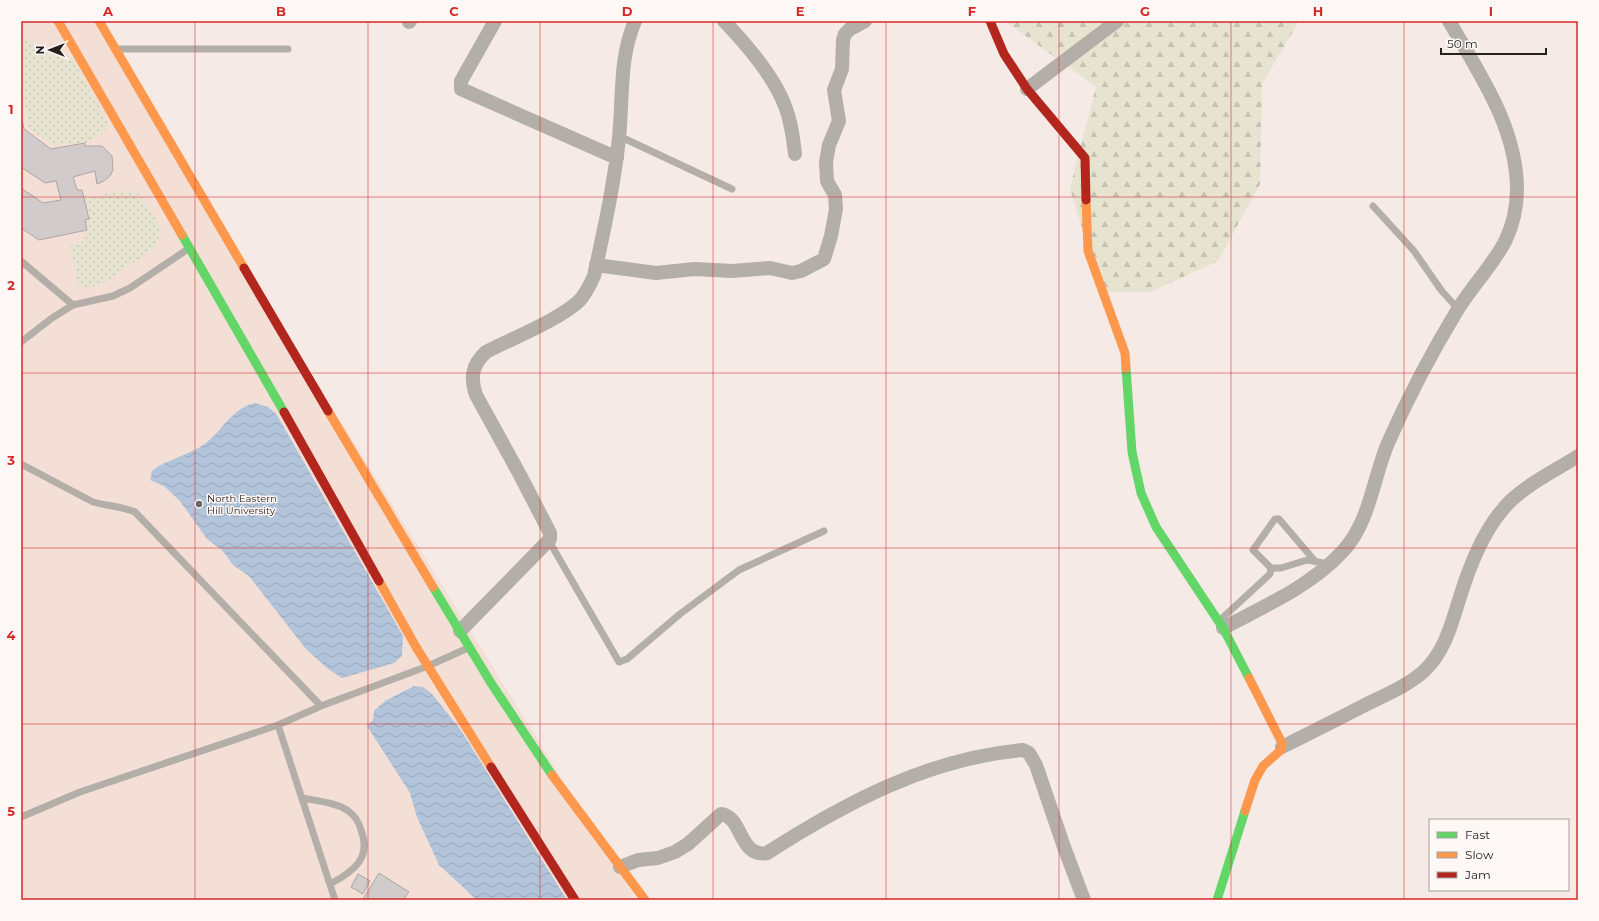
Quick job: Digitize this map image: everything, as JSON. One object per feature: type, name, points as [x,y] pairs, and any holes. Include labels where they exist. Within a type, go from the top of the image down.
[{"type":"street","points":[[58,21],[190,248],[428,666],[575,900]]},
{"type":"street","points":[[99,21],[341,434],[519,728],[645,900]]},
{"type":"street","points":[[495,21],[461,81],[461,89],[617,158]]},
{"type":"street","points":[[460,631],[549,540],[550,533],[476,395],[471,381],[473,370],[478,359],[486,352],[574,306],[589,288],[608,216],[617,158],[623,67],[626,48],[635,21]]},
{"type":"street","points":[[724,21],[752,55],[778,92],[785,105],[792,126],[796,154]]},
{"type":"street","points":[[596,265],[656,273],[695,269],[732,271],[770,268],[792,273],[801,271],[824,259],[831,236],[836,209],[835,195],[827,180],[826,162],[829,145],[839,122],[834,90],[842,69],[843,40],[845,34],[850,29],[865,21]]},
{"type":"street","points":[[990,21],[1004,54],[1026,89],[1085,158],[1088,251],[1125,353],[1132,452],[1141,493],[1156,527],[1221,624],[1282,743],[1282,748]]},
{"type":"street","points":[[1221,624],[1288,594],[1320,573],[1344,550],[1364,518],[1377,472],[1390,439],[1421,374],[1458,309],[1496,259],[1506,242],[1512,222],[1517,189],[1514,155],[1500,112],[1450,21]]},
{"type":"street","points":[[1026,89],[1113,22]]},
{"type":"street","points":[[1217,900],[1255,780],[1263,766],[1282,748],[1375,700],[1406,683],[1423,671],[1437,655],[1451,628],[1459,600],[1477,551],[1503,508],[1514,497],[1578,456]]},
{"type":"street","points":[[620,867],[638,860],[658,858],[675,852],[688,844],[721,814],[726,814],[731,818],[749,849],[760,854],[767,853],[817,821],[911,776],[964,759],[1023,750],[1029,753],[1036,765],[1084,900]]},
{"type":"lane","points":[[115,49],[288,49]]},
{"type":"lane","points":[[619,136],[732,189]]},
{"type":"lane","points":[[1373,206],[1414,251],[1441,290],[1458,309]]},
{"type":"lane","points":[[21,342],[52,318],[73,305],[113,296],[130,288],[190,248]]},
{"type":"lane","points":[[21,261],[73,305]]},
{"type":"lane","points":[[21,464],[93,502],[126,508],[135,512],[321,706]]},
{"type":"lane","points":[[1314,560],[1277,518],[1253,550],[1271,568],[1281,568],[1307,560],[1314,560],[1329,564]]},
{"type":"lane","points":[[549,540],[619,662],[627,659],[680,614],[739,570],[824,531]]},
{"type":"lane","points":[[1221,624],[1270,574],[1271,568]]},
{"type":"lane","points":[[21,816],[80,792],[278,725],[321,706],[428,666],[470,647]]},
{"type":"lane","points":[[278,725],[335,900]]},
{"type":"lane","points":[[302,798],[336,805],[348,810],[355,817],[364,837],[364,852],[359,862],[346,875],[330,884]]},
{"type":"shaded area","name":"North Eastern Hill University","points":[[21,21],[93,21],[637,900],[21,900]]},
{"type":"green space","points":[[1005,21],[1299,21],[1262,84],[1260,184],[1218,261],[1150,292],[1101,292],[1070,188],[1096,87]]},
{"type":"green space","points":[[21,38],[73,59],[109,125],[105,131],[90,142],[53,146],[29,128],[21,72]]},
{"type":"green space","points":[[131,191],[139,194],[160,226],[159,237],[153,249],[101,285],[79,288],[70,244],[86,241],[79,200],[108,193]]},
{"type":"water","points":[[255,403],[268,407],[277,415],[403,636],[402,656],[394,663],[342,678],[328,669],[306,649],[249,576],[233,565],[222,550],[207,539],[180,501],[164,486],[150,480],[152,471],[155,468],[200,447],[214,436],[238,411]]},
{"type":"water","points":[[414,686],[423,687],[432,694],[460,729],[567,900],[477,900],[439,865],[417,817],[410,793],[367,726],[373,720],[374,711],[385,701]]},
{"type":"building","points":[[21,114],[24,129],[51,149],[85,143],[85,146],[102,146],[112,156],[113,170],[110,176],[104,181],[97,184],[95,171],[73,177],[77,190],[82,190],[89,219],[85,220],[87,230],[39,240],[21,228],[21,188],[43,203],[61,200],[56,181],[45,183],[21,167]]},
{"type":"building","points":[[379,873],[409,892],[403,900],[363,899]]},
{"type":"building","points":[[358,874],[370,881],[363,894],[351,887]]},
{"type":"traffic: fast","points":[[182,235],[284,412]]},
{"type":"traffic: fast","points":[[1126,368],[1132,452],[1141,493],[1156,527],[1223,628],[1249,678]]},
{"type":"traffic: fast","points":[[433,587],[491,683],[552,775]]},
{"type":"traffic: fast","points":[[1217,900],[1245,811]]},
{"type":"traffic: slow","points":[[58,21],[182,235]]},
{"type":"traffic: slow","points":[[99,21],[244,268]]},
{"type":"traffic: slow","points":[[1086,200],[1088,251],[1125,353],[1126,368]]},
{"type":"traffic: slow","points":[[328,411],[433,587]]},
{"type":"traffic: slow","points":[[379,581],[416,647],[491,767]]},
{"type":"traffic: slow","points":[[1245,811],[1255,780],[1263,766],[1281,750],[1282,743],[1249,678]]},
{"type":"traffic: slow","points":[[552,775],[645,900]]},
{"type":"traffic: jam","points":[[990,21],[1004,54],[1027,89],[1085,158],[1086,200]]},
{"type":"traffic: jam","points":[[244,268],[328,411]]},
{"type":"traffic: jam","points":[[284,412],[379,581]]},
{"type":"traffic: jam","points":[[491,767],[575,900]]},
{"type":"place","name":"North Eastern Hill University","points":[[199,504]]}]
